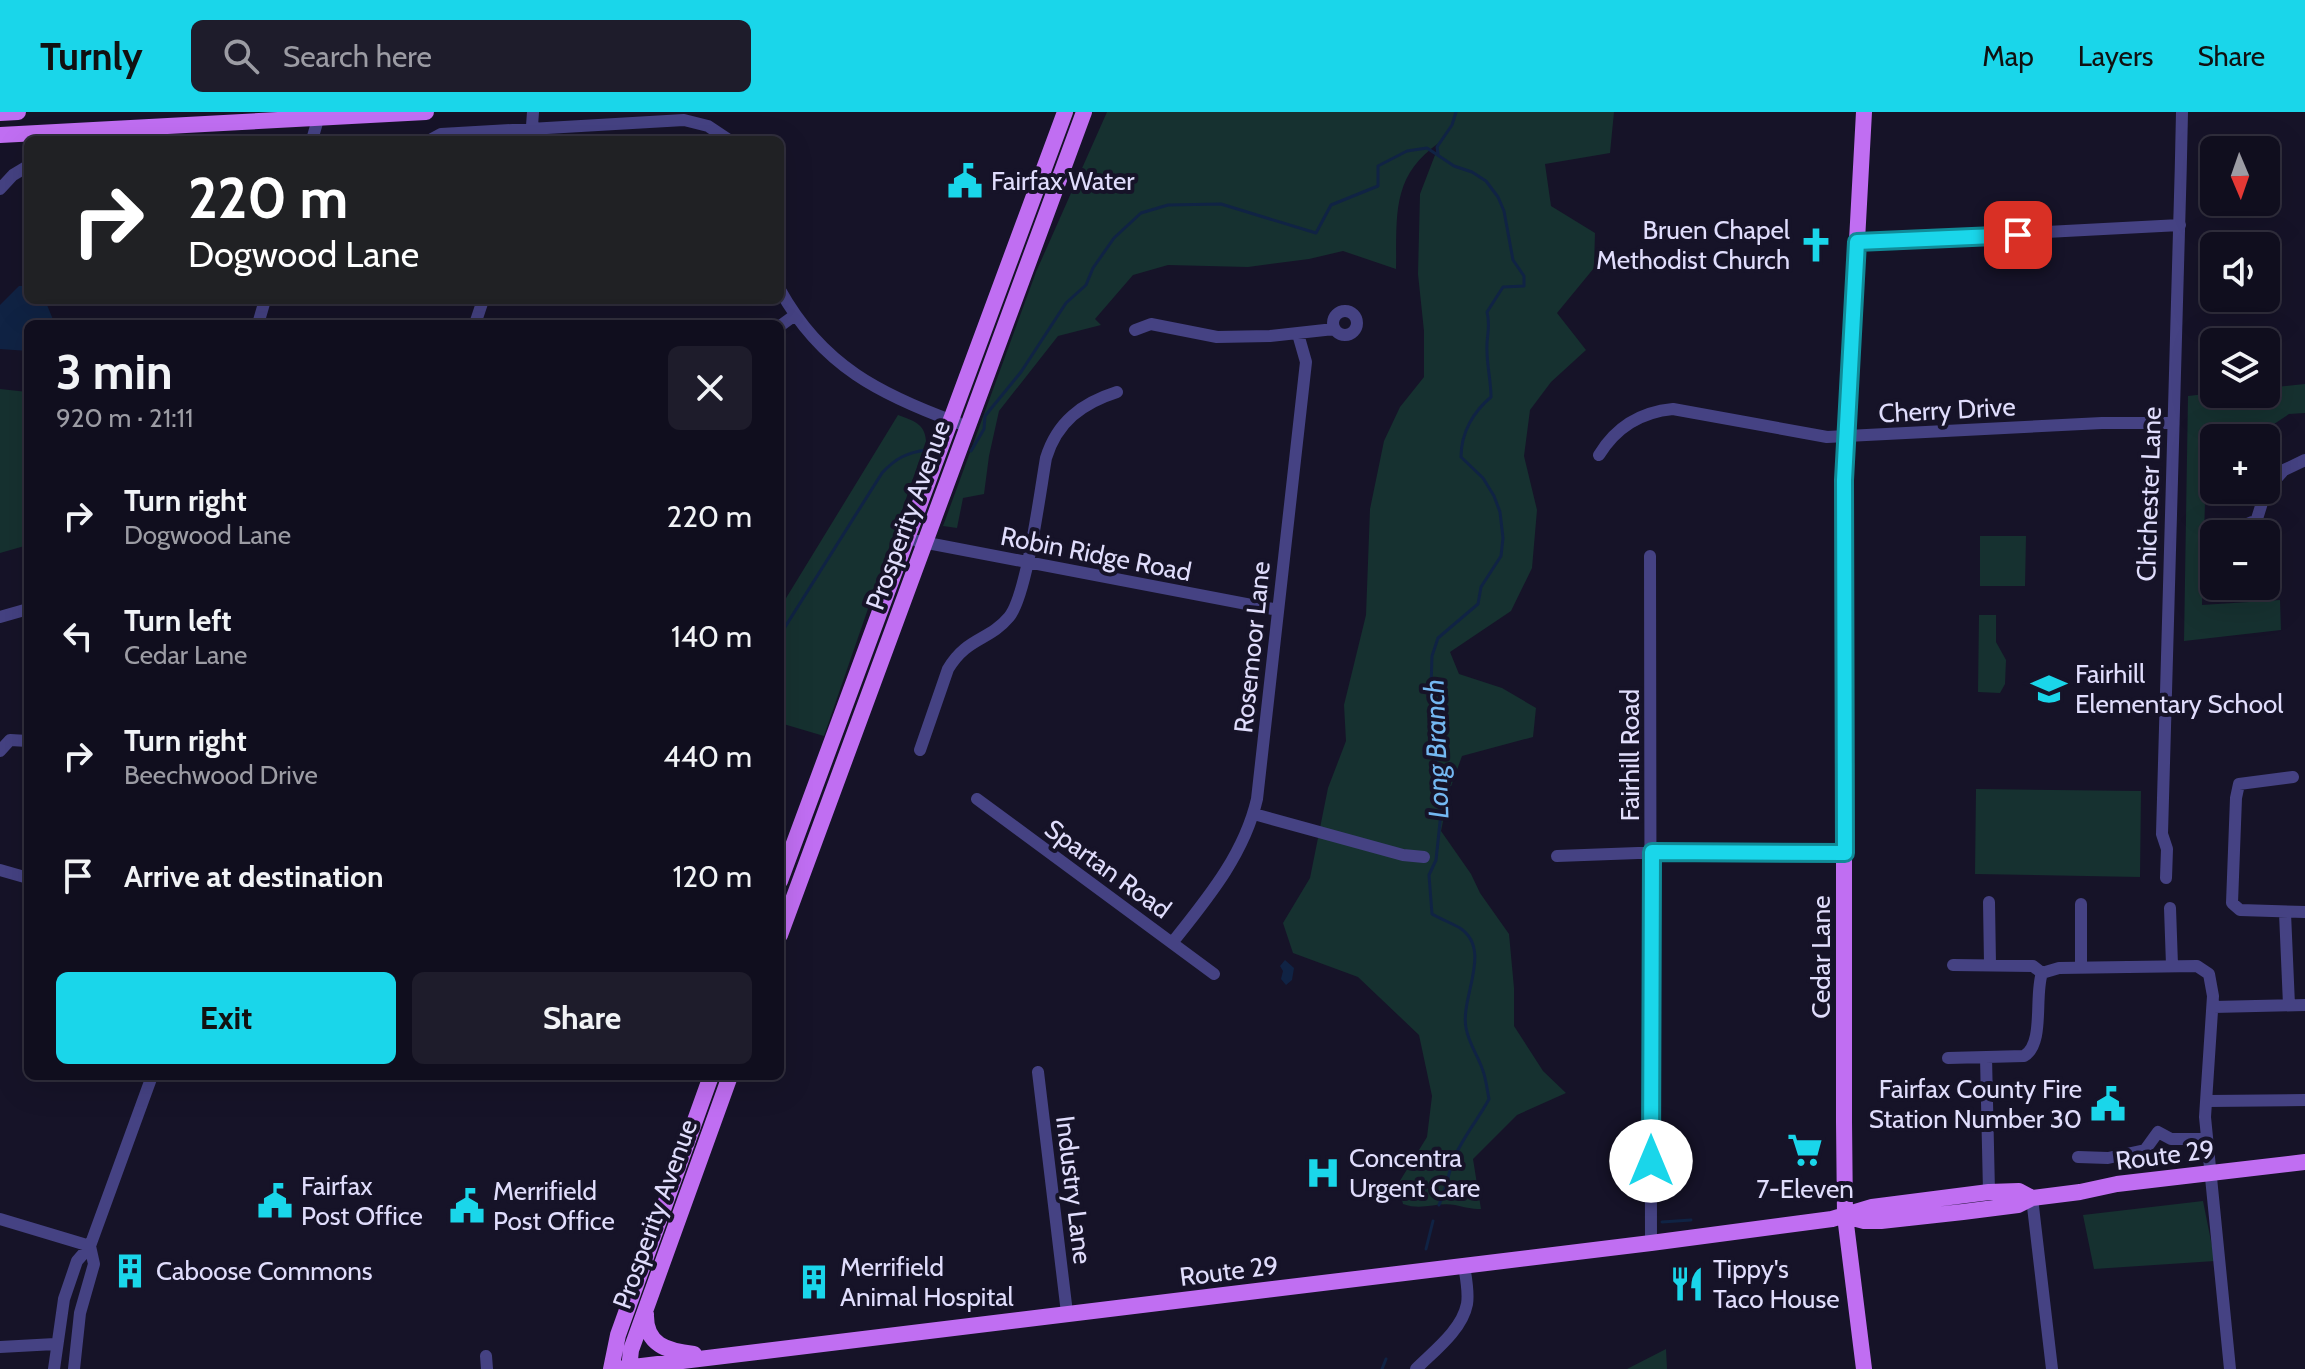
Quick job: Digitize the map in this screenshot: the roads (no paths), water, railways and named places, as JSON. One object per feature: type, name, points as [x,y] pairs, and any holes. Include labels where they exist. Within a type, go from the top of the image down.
[{"type":"main road","points":[[0,113],[18,112]]},
{"type":"main road","points":[[0,135],[319,115],[426,112]]},
{"type":"main road","points":[[1054,112],[1057,134]]},
{"type":"main road","name":"Prosperity Avenue","points":[[784,870],[1065,112]]},
{"type":"main road","name":"Prosperity Avenue","points":[[784,924],[1084,112]]},
{"type":"main road","name":"Cedar Lane","points":[[1864,112],[1845,437],[1845,1216],[1864,1369]]},
{"type":"main road","points":[[48,136],[88,131]]},
{"type":"main road","points":[[0,142],[24,139]]},
{"type":"main road","name":"Prosperity Avenue","points":[[614,1369],[618,1335],[710,1080]]},
{"type":"main road","name":"Prosperity Avenue","points":[[629,1368],[631,1350],[729,1080]]},
{"type":"main road","name":"Route 29","points":[[1845,1216],[1881,1221],[2018,1205],[2032,1198],[2111,1185],[2305,1162]]},
{"type":"main road","name":"Route 29","points":[[614,1369],[1651,1243],[1845,1216],[1872,1207],[1989,1192],[2019,1191],[2032,1198]]},
{"type":"main road","points":[[649,1301],[646,1321],[655,1343],[673,1351],[715,1357]]},
{"type":"street","points":[[532,134],[533,112]]},
{"type":"street","name":"Chichester Lane","points":[[2166,878],[2167,849],[2162,834],[2182,112]]},
{"type":"street","points":[[313,136],[319,115]]},
{"type":"street","points":[[437,136],[532,134],[684,120],[708,126],[724,136]]},
{"type":"street","points":[[0,189],[24,168]]},
{"type":"street","points":[[1857,242],[2180,225]]},
{"type":"street","points":[[784,297],[819,345],[858,377],[894,398],[967,426]]},
{"type":"street","points":[[1151,324],[1152,309]]},
{"type":"street","points":[[784,323],[795,315]]},
{"type":"street","points":[[1135,330],[1151,324],[1217,337],[1298,334],[1334,329]]},
{"type":"street","name":"Rosemoor Lane","points":[[1172,943],[1225,872],[1254,814],[1306,362],[1298,334]]},
{"type":"street","points":[[920,750],[955,657],[963,648],[1002,625],[1018,600],[1046,458],[1054,437],[1082,407],[1117,392]]},
{"type":"street","name":"Cherry Drive","points":[[1599,455],[1611,438],[1633,420],[1659,410],[1673,409],[1688,409],[1810,435],[1845,437],[2102,423],[2173,423]]},
{"type":"street","points":[[2280,474],[2305,460]]},
{"type":"street","name":"Robin Ridge Road","points":[[906,538],[1278,610]]},
{"type":"street","name":"Fairhill Road","points":[[1650,556],[1651,1243]]},
{"type":"street","points":[[0,617],[24,610]]},
{"type":"street","points":[[0,751],[10,740],[24,741]]},
{"type":"street","points":[[2293,777],[2239,784],[2232,903],[2240,910],[2305,912]]},
{"type":"street","name":"Spartan Road","points":[[977,799],[1214,974]]},
{"type":"street","points":[[1254,814],[1403,855],[1424,857]]},
{"type":"street","points":[[1557,856],[1652,852],[1845,853]]},
{"type":"street","points":[[0,870],[24,877]]},
{"type":"street","points":[[1989,902],[1990,964]]},
{"type":"street","points":[[2081,904],[2081,967]]},
{"type":"street","points":[[2170,908],[2172,965]]},
{"type":"street","points":[[2285,913],[2289,1005]]},
{"type":"street","points":[[1953,965],[2033,966],[2042,973]]},
{"type":"street","points":[[2042,973],[2059,968],[2172,965],[2197,966],[2209,974],[2213,1007],[2206,1139],[2230,1369]]},
{"type":"street","points":[[1948,1058],[2024,1056],[2031,1052],[2036,1043],[2037,995],[2042,973]]},
{"type":"street","points":[[2213,1007],[2305,1005]]},
{"type":"street","points":[[1986,1057],[1989,1192]]},
{"type":"street","name":"Industry Lane","points":[[1038,1072],[1067,1313]]},
{"type":"street","points":[[54,1369],[55,1344],[64,1299],[77,1261],[90,1246],[151,1080]]},
{"type":"street","points":[[2208,1101],[2305,1100]]},
{"type":"street","points":[[2078,1157],[2108,1158],[2145,1150],[2158,1132],[2171,1139],[2206,1139]]},
{"type":"street","points":[[2108,1158],[2111,1185]]},
{"type":"street","points":[[2032,1198],[2052,1369]]},
{"type":"street","points":[[0,1219],[90,1246]]},
{"type":"street","points":[[74,1369],[80,1313],[94,1264],[90,1246]]},
{"type":"street","points":[[1416,1369],[1455,1328],[1463,1314],[1467,1290],[1464,1266]]},
{"type":"street","points":[[0,1347],[55,1344]]},
{"type":"water","points":[[19,286],[24,286],[24,304],[47,304],[53,320],[24,320],[24,351],[0,349],[0,305]]},
{"type":"water","points":[[1285,960],[1294,968],[1292,980],[1286,985],[1281,979],[1283,971],[1280,966]]},
{"type":"waterway","points":[[1438,154],[1437,147],[1452,125],[1456,112]]},
{"type":"waterway","name":"Long Branch","points":[[971,451],[984,429],[985,416],[1021,372],[1066,303],[1086,285],[1093,268],[1114,238],[1141,213],[1168,205],[1221,204],[1316,233],[1331,205],[1378,186],[1378,166],[1407,151],[1427,148],[1454,166],[1486,181],[1498,197],[1504,211],[1513,260],[1524,276],[1524,286],[1503,287],[1487,312],[1491,397],[1469,424],[1461,457],[1483,478],[1494,496],[1500,512],[1503,538],[1501,556],[1481,587],[1478,604],[1438,638],[1432,656],[1431,687],[1435,700],[1431,737],[1437,756],[1436,789],[1441,813],[1436,860],[1429,875],[1432,914],[1460,928],[1469,937],[1474,949],[1466,1028],[1483,1072],[1489,1099],[1456,1153],[1439,1205]]},
{"type":"waterway","points":[[784,629],[882,473],[902,457],[926,450]]},
{"type":"waterway","points":[[1662,1222],[1691,1220]]},
{"type":"waterway","name":"Long Branch","points":[[1426,1249],[1433,1221]]},
{"type":"waterway","name":"Long Branch","points":[[1382,1369],[1386,1359]]},
{"type":"place","name":"Fairfax Water","points":[[965,181]]},
{"type":"place","name":"Bruen Chapel Methodist Church","points":[[1816,245]]},
{"type":"place","name":"Fairhill Elementary School","points":[[2049,689]]},
{"type":"place","name":"Fairfax County Fire Station Number 30","points":[[2108,1104]]},
{"type":"place","name":"7-Eleven","points":[[1805,1150]]},
{"type":"place","name":"Concentra Urgent Care","points":[[1323,1173]]},
{"type":"place","name":"Fairfax Post Office","points":[[275,1201]]},
{"type":"place","name":"Merrifield Post Office","points":[[467,1206]]},
{"type":"place","name":"Caboose Commons","points":[[130,1271]]},
{"type":"place","name":"Merrifield Animal Hospital","points":[[814,1282]]},
{"type":"place","name":"Tippy's Taco House","points":[[1687,1284]]}]
